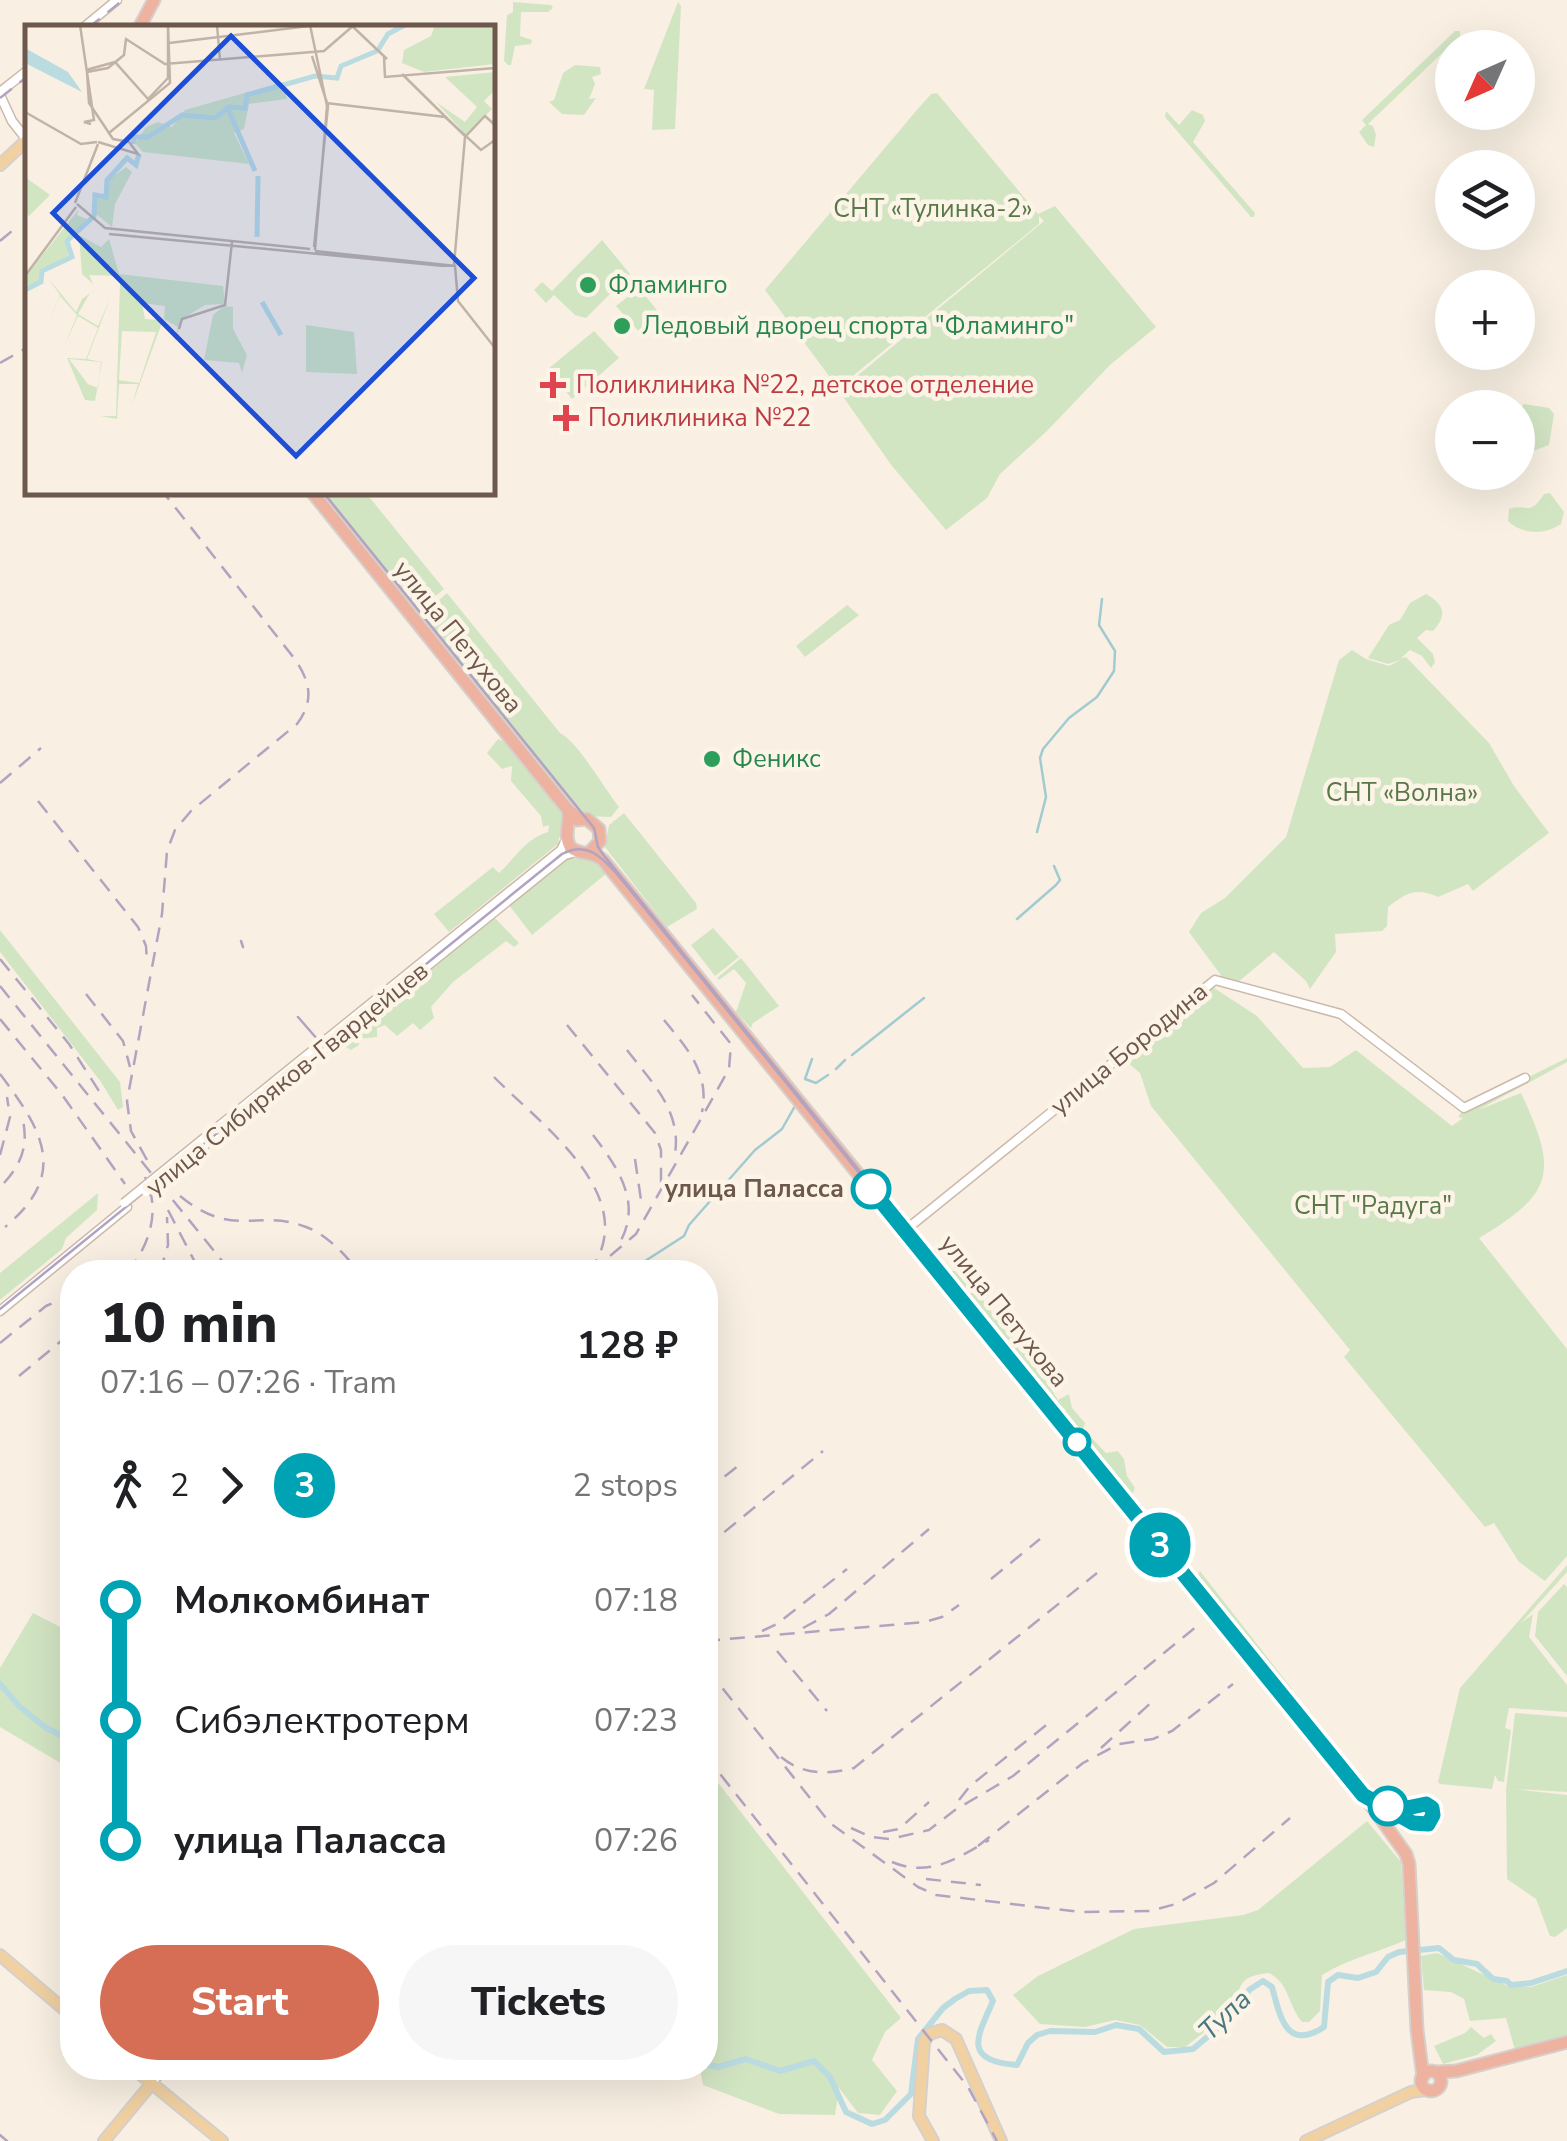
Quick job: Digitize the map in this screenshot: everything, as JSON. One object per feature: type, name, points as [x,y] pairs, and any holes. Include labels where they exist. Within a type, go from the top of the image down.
[{"type":"highway","points":[[141,25],[158,0]]},
{"type":"highway","points":[[148,25],[158,0]]},
{"type":"highway","name":"улица Петухова","points":[[314,495],[575,822]]},
{"type":"highway","points":[[587,819],[598,826],[600,840],[583,852],[566,840],[575,822],[587,819]]},
{"type":"highway","name":"улица Петухова","points":[[600,840],[616,867],[1212,1608],[1370,1797],[1374,1810],[1409,1864],[1417,2030],[1429,2077]]},
{"type":"highway","name":"улица Петухова","points":[[583,852],[603,860],[1200,1592]]},
{"type":"highway","points":[[1429,2077],[1567,2042]]},
{"type":"main road","points":[[87,25],[116,0]]},
{"type":"main road","points":[[25,73],[0,94],[12,122],[25,138]]},
{"type":"main road","points":[[0,169],[25,142]]},
{"type":"main road","points":[[0,169],[25,151]]},
{"type":"main road","name":"улица Сибиряков-Гвардейцев","points":[[529,880],[561,850],[566,840]]},
{"type":"main road","name":"улица Сибиряков-Гвардейцев","points":[[0,1308],[529,880],[565,855],[583,852]]},
{"type":"main road","name":"улица Бородина","points":[[908,1228],[1214,980],[1342,1014],[1464,1108],[1525,1078]]},
{"type":"main road","points":[[0,1955],[60,2006]]},
{"type":"main road","points":[[934,2141],[919,2116],[924,2042],[928,2034],[942,2030],[950,2032],[958,2042],[1001,2141]]},
{"type":"main road","points":[[1306,2141],[1411,2092],[1429,2077]]},
{"type":"main road","points":[[148,2080],[222,2141]]},
{"type":"main road","points":[[104,2141],[154,2080]]},
{"type":"green space","points":[[513,2],[553,8],[548,12],[521,12],[520,36],[532,40],[531,44],[515,46],[508,65],[504,61],[507,15],[513,12]]},
{"type":"green space","points":[[678,2],[681,6],[675,129],[652,130],[654,90],[644,89]]},
{"type":"green space","points":[[1435,50],[1435,60],[1368,124],[1376,135],[1374,147],[1359,132],[1366,125],[1362,120]]},
{"type":"green space","points":[[575,65],[600,67],[601,74],[592,77],[595,84],[589,99],[596,98],[584,115],[562,114],[549,102],[554,100],[563,73]]},
{"type":"green space","name":"СНТ «Тулинка-2»","points":[[937,93],[1038,214],[1055,206],[1156,327],[1110,365],[1000,474],[987,498],[946,530],[892,466],[839,391],[1044,221],[1039,216],[1039,224],[838,388],[765,290],[916,111],[931,94]]},
{"type":"green space","points":[[1192,110],[1203,115],[1205,121],[1193,142],[1255,213],[1254,217],[1165,117],[1166,111],[1179,125]]},
{"type":"green space","name":"Фламинго","points":[[602,240],[630,274],[586,318],[575,315],[554,295],[546,303],[534,290],[542,282],[552,291]]},
{"type":"green space","points":[[639,288],[664,319],[643,336],[616,306]]},
{"type":"green space","points":[[594,331],[619,358],[572,399],[548,369]]},
{"type":"green space","points":[[1535,406],[1549,408],[1554,414],[1549,445],[1535,450]]},
{"type":"green space","points":[[1550,493],[1564,512],[1561,524],[1534,532],[1508,521],[1509,509],[1532,507]]},
{"type":"green space","points":[[317,495],[368,495],[444,589],[413,614]]},
{"type":"green space","points":[[447,593],[591,766],[619,807],[611,817],[573,812],[417,619]]},
{"type":"green space","name":"СНТ «Волна»","points":[[1426,594],[1437,602],[1442,615],[1433,631],[1426,630],[1417,638],[1433,654],[1435,662],[1431,668],[1422,656],[1410,650],[1401,658],[1406,657],[1489,743],[1514,786],[1549,833],[1473,891],[1468,884],[1438,897],[1411,893],[1388,907],[1387,926],[1382,931],[1335,934],[1336,952],[1310,989],[1274,952],[1238,982],[1223,978],[1189,932],[1201,913],[1225,898],[1286,837],[1339,660],[1352,650],[1366,659],[1389,666],[1400,660],[1388,664],[1368,658],[1389,625],[1400,620],[1410,603]]},
{"type":"green space","points":[[847,605],[859,615],[805,657],[796,646]]},
{"type":"green space","points":[[498,739],[512,745],[558,805],[563,817],[558,844],[449,932],[434,914],[493,867],[499,873],[527,844],[548,832],[549,825],[543,827],[541,816],[511,781],[512,766],[502,769],[487,753]]},
{"type":"green space","points":[[624,813],[696,903],[697,909],[667,927],[605,847],[609,825]]},
{"type":"green space","points":[[566,859],[597,861],[607,873],[532,935],[509,905]]},
{"type":"green space","points":[[495,918],[519,943],[514,947],[506,941],[453,982],[431,1007],[434,1018],[420,1030],[413,1023],[397,1036],[385,1025],[377,1028],[377,1037],[359,1039],[359,1045],[351,1050],[343,1045],[346,1036]]},
{"type":"green space","points":[[713,928],[739,957],[715,976],[691,945]]},
{"type":"green space","points":[[0,930],[120,1082],[123,1107],[118,1110],[101,1082],[0,952]]},
{"type":"green space","points":[[741,958],[779,1006],[751,1028],[736,1012],[746,983],[734,969],[717,978]]},
{"type":"green space","name":"СНТ \"Радуга\"","points":[[1211,986],[1257,1016],[1303,1068],[1330,1067],[1356,1050],[1452,1126],[1463,1118],[1458,1117],[1464,1109],[1567,1058],[1567,1062],[1478,1110],[1521,1093],[1541,1142],[1544,1161],[1535,1193],[1523,1207],[1479,1238],[1567,1349],[1567,1556],[1545,1581],[1519,1562],[1494,1523],[1485,1527],[1344,1357],[1350,1350],[1151,1106],[1140,1073],[1122,1058]]},
{"type":"green space","points":[[98,1193],[97,1210],[66,1238],[62,1249],[0,1300],[0,1273]]},
{"type":"green space","points":[[948,1271],[955,1271],[976,1290],[1019,1345],[1040,1357],[1063,1386],[1052,1390],[1058,1400],[1069,1394],[1072,1408],[1085,1423],[1083,1429],[1106,1453],[1118,1451],[1135,1488],[1131,1497],[1064,1414],[1066,1410],[1053,1401]]},
{"type":"green space","points":[[1567,1565],[1567,1572],[1521,1623],[1533,1614],[1529,1637],[1567,1685],[1567,1712],[1509,1708],[1505,1728],[1511,1730],[1504,1782],[1495,1775],[1492,1789],[1440,1784],[1460,1688]]},
{"type":"green space","points":[[1200,1571],[1292,1689],[1291,1694],[1196,1579]]},
{"type":"green space","points":[[1564,1584],[1567,1676],[1535,1636],[1538,1612]]},
{"type":"green space","points":[[33,1613],[60,1627],[60,1763],[0,1727],[0,1668]]},
{"type":"green space","points":[[1515,1713],[1567,1717],[1567,1792],[1514,1789],[1567,1795],[1567,1928],[1555,1937],[1550,1936],[1536,1899],[1507,1879],[1506,1790]]},
{"type":"green space","points":[[718,1783],[901,2018],[885,2032],[872,2060],[897,2091],[880,2115],[858,2113],[839,2088],[835,2115],[779,2114],[703,2085],[702,2080],[718,2080]]},
{"type":"green space","points":[[1367,1821],[1401,1862],[1406,1940],[1322,1975],[1320,2011],[1309,2022],[1302,2022],[1297,2016],[1285,1989],[1269,1973],[1245,1981],[1229,2008],[1185,2047],[1167,2047],[1140,2025],[1115,2020],[1085,2027],[1040,2024],[1013,1995],[1038,1976],[1134,1929],[1258,1910]]},
{"type":"green space","points":[[1437,1953],[1510,1987],[1531,1987],[1567,1975],[1567,2035],[1515,2050],[1506,2018],[1470,2021],[1464,1999],[1451,1992],[1424,1990],[1421,1956]]},
{"type":"green space","points":[[1471,2027],[1484,2038],[1491,2034],[1496,2041],[1477,2055],[1443,2064],[1434,2046]]},
{"type":"waterway","points":[[1037,832],[1046,797],[1040,758],[1043,749],[1069,718],[1097,697],[1114,671],[1115,651],[1099,625],[1102,599]]},
{"type":"waterway","points":[[1017,919],[1060,880],[1054,866]]},
{"type":"waterway","points":[[852,1055],[924,998]]},
{"type":"waterway","points":[[812,1059],[805,1079],[816,1083],[828,1075]]},
{"type":"waterway","points":[[836,1069],[845,1060]]},
{"type":"waterway","points":[[647,1260],[684,1236],[689,1225],[755,1150],[782,1129],[795,1106]]},
{"type":"waterway","name":"Тула","points":[[0,1684],[20,1707],[60,1735]]},
{"type":"waterway","name":"Тула","points":[[718,2067],[746,2059],[780,2071],[814,2061],[830,2077],[846,2112],[872,2124],[885,2120],[911,2094],[918,2039],[943,2008],[969,1991],[987,1990],[993,2001],[979,2036],[981,2052],[1000,2063],[1017,2065],[1028,2043],[1050,2031],[1095,2032],[1116,2025],[1139,2029],[1164,2052],[1193,2049],[1237,2012],[1249,1990],[1263,1981],[1272,1987],[1287,2027],[1293,2033],[1311,2034],[1324,2027],[1328,1982],[1338,1975],[1358,1978],[1376,1972],[1388,1957],[1399,1952],[1439,1948],[1454,1960],[1477,1964],[1493,1979],[1511,1985],[1567,1971]]},
{"type":"tram line","points":[[61,1260],[562,854],[586,850],[599,856],[617,874],[1363,1795],[1413,1823],[1427,1824],[1433,1810],[1428,1805],[1388,1806],[1364,1794],[605,857],[594,828],[325,495]]},
{"type":"tram line","points":[[241,941],[243,947]]},
{"type":"tram line","points":[[298,1017],[318,1040],[332,1040]]},
{"type":"tram line","name":"3","points":[[871,1189],[1363,1795],[1413,1823],[1428,1824],[1433,1815],[1426,1804],[1402,1809],[1388,1806]]},
{"type":"tram line","points":[[0,1309],[60,1260]]},
{"type":"tram line","points":[[0,2135],[7,2141]]},
{"type":"railway","points":[[92,25],[123,0]]},
{"type":"railway","points":[[0,98],[25,78]]},
{"type":"railway","points":[[0,241],[12,231]]},
{"type":"railway","points":[[0,363],[25,349]]},
{"type":"railway","points":[[147,1160],[131,1131],[127,1101],[162,914],[167,851],[175,830],[191,811],[297,724],[308,699],[307,683],[294,658],[165,495]]},
{"type":"railway","points":[[0,783],[41,748]]},
{"type":"railway","points":[[38,801],[138,927],[146,946],[147,963]]},
{"type":"railway","points":[[0,959],[69,1044],[99,1091]]},
{"type":"railway","points":[[0,986],[221,1260]]},
{"type":"railway","points":[[86,994],[123,1041],[130,1067]]},
{"type":"railway","points":[[605,1260],[636,1234],[729,1069],[731,1044],[692,995]]},
{"type":"railway","points":[[0,1019],[63,1096],[125,1184]]},
{"type":"railway","points":[[664,1020],[700,1073],[702,1112]]},
{"type":"railway","points":[[567,1025],[655,1133],[661,1150],[661,1184]]},
{"type":"railway","points":[[627,1050],[656,1087],[670,1113],[675,1127],[674,1159]]},
{"type":"railway","points":[[0,1074],[28,1114],[43,1152],[37,1189],[25,1208],[5,1227]]},
{"type":"railway","points":[[494,1077],[558,1139],[595,1188],[604,1214],[604,1241],[596,1260]]},
{"type":"railway","points":[[0,1155],[10,1117],[7,1097]]},
{"type":"railway","points":[[4,1183],[22,1154],[23,1120]]},
{"type":"railway","points":[[593,1135],[619,1173],[628,1200],[626,1229],[619,1244]]},
{"type":"railway","points":[[635,1159],[641,1200]]},
{"type":"railway","points":[[136,1260],[151,1226],[152,1202],[145,1177]]},
{"type":"railway","points":[[180,1196],[216,1217],[273,1220],[306,1227],[329,1240],[349,1260]]},
{"type":"railway","points":[[168,1210],[194,1260]]},
{"type":"railway","points":[[164,1260],[168,1245],[167,1217]]},
{"type":"railway","points":[[0,1343],[46,1306],[60,1300]]},
{"type":"railway","points":[[19,1376],[60,1342]]},
{"type":"railway","points":[[718,1537],[823,1451]]},
{"type":"railway","points":[[718,1482],[743,1462]]},
{"type":"railway","points":[[803,1628],[829,1614],[929,1529]]},
{"type":"railway","points":[[991,1579],[1040,1539]]},
{"type":"railway","points":[[762,1631],[777,1624],[847,1569]]},
{"type":"railway","points":[[781,1757],[816,1772],[854,1768],[1097,1573]]},
{"type":"railway","points":[[718,1640],[925,1622],[942,1617],[959,1605]]},
{"type":"railway","points":[[851,1828],[871,1837],[890,1839],[929,1830],[1013,1776],[1202,1622]]},
{"type":"railway","points":[[777,1651],[827,1711]]},
{"type":"railway","points":[[718,1683],[830,1823],[918,1887],[936,1895],[1080,1912],[1150,1911],[1176,1904],[1214,1883],[1290,1818]]},
{"type":"railway","points":[[978,1846],[1083,1763],[1119,1744],[1153,1739],[1172,1731],[1233,1684]]},
{"type":"railway","points":[[1101,1748],[1153,1701]]},
{"type":"railway","points":[[959,1800],[970,1786],[1050,1722]]},
{"type":"railway","points":[[718,1771],[968,2087],[997,2141]]},
{"type":"railway","points":[[883,1832],[899,1829],[929,1802]]},
{"type":"railway","points":[[892,1862],[931,1867],[989,1840]]},
{"type":"railway","points":[[926,1879],[981,1885]]},
{"type":"place","name":"Фламинго","points":[[588,285]]},
{"type":"place","name":"Ледовый дворец спорта \"Фламинго\"","points":[[622,326]]},
{"type":"place","name":"Поликлиника №22, детское отделение","points":[[553,385]]},
{"type":"place","name":"Поликлиника №22","points":[[566,418]]},
{"type":"place","name":"Феникс","points":[[712,759]]},
{"type":"place","name":"улица Паласса","points":[[871,1189]]}]
